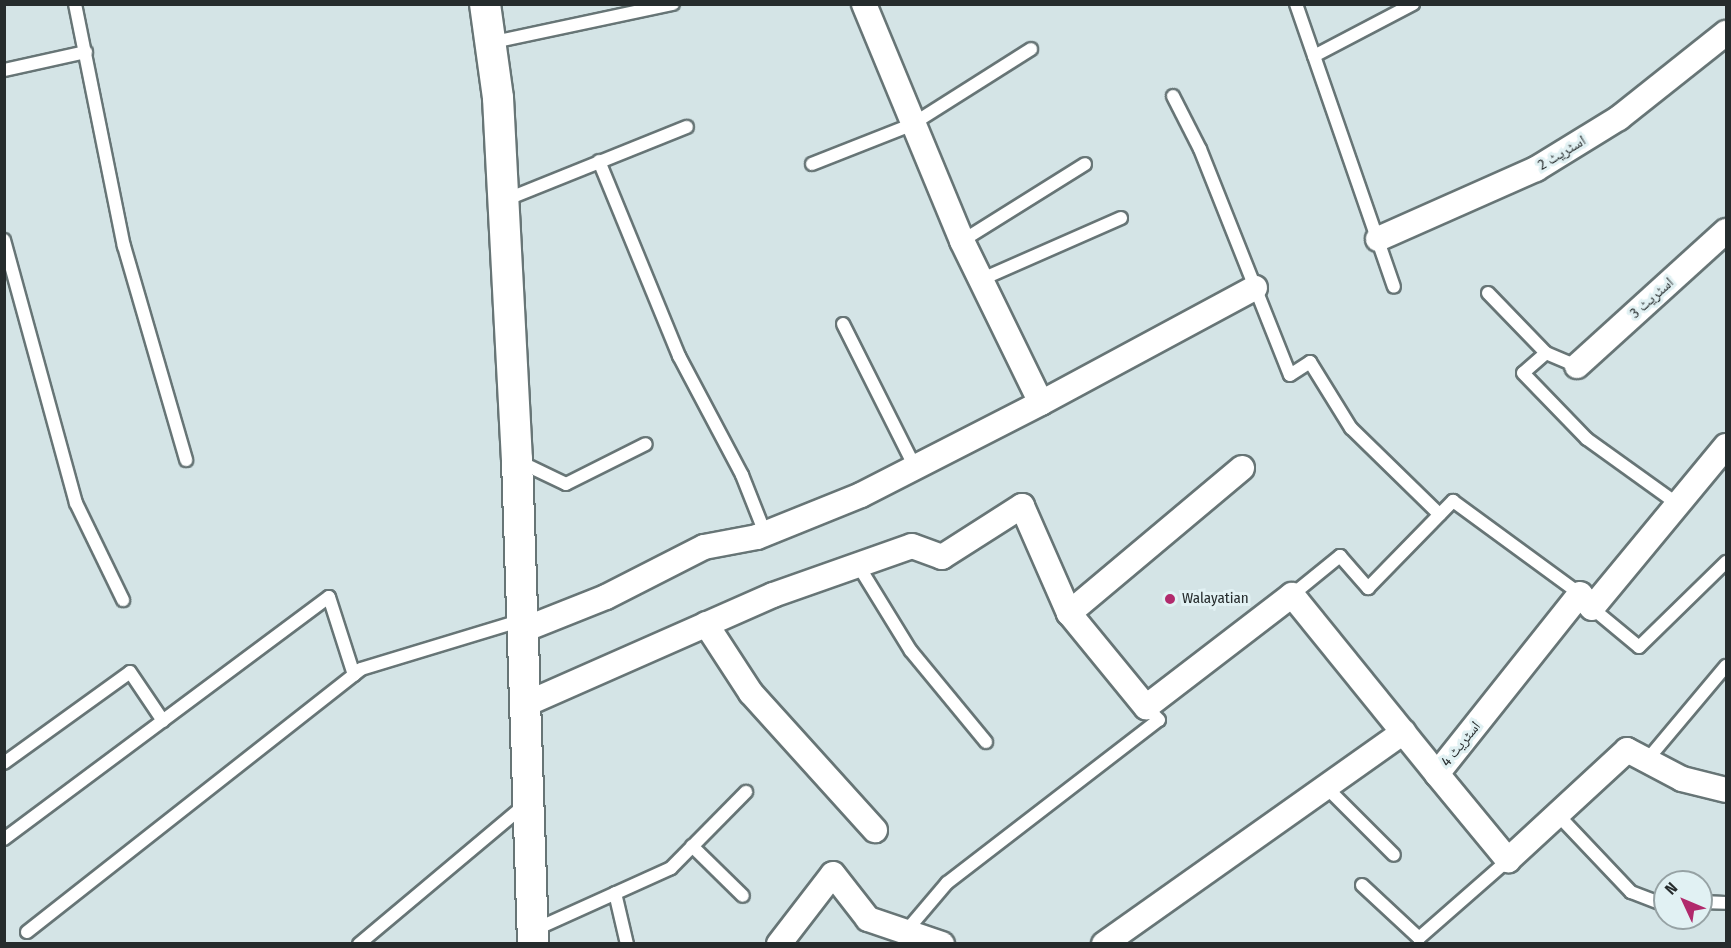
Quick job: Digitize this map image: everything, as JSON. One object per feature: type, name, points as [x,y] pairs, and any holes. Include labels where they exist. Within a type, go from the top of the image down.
[{"type":"street","points":[[485,4],[503,200],[517,460],[533,937]]},
{"type":"street","points":[[864,4],[911,125],[962,241],[1041,403]]},
{"type":"street","name":"اسٹریٹ 2","points":[[1378,239],[1536,169],[1619,118],[1726,33]]},
{"type":"street","name":"اسٹریٹ 3","points":[[1577,366],[1726,231]]},
{"type":"street","points":[[523,625],[606,597],[704,547],[765,533],[915,467],[1041,403],[1255,288]]},
{"type":"street","name":"اسٹریٹ 4","points":[[1508,860],[1437,774],[1586,601],[1726,446]]},
{"type":"street","points":[[1069,613],[1242,468]]},
{"type":"street","points":[[526,704],[706,624],[858,565],[912,546],[942,557],[1022,506],[1069,613],[1146,707],[1292,595],[1437,774]]},
{"type":"street","points":[[706,624],[751,693],[875,830]]},
{"type":"street","points":[[1104,944],[1328,789],[1403,732]]},
{"type":"street","points":[[1508,860],[1628,750],[1682,779],[1726,790]]},
{"type":"street","points":[[779,944],[833,874],[868,919],[912,936],[942,944]]},
{"type":"lane","points":[[75,4],[124,246],[186,460]]},
{"type":"lane","points":[[489,43],[673,4]]},
{"type":"lane","points":[[1296,4],[1394,286]]},
{"type":"lane","points":[[1314,56],[1413,4]]},
{"type":"lane","points":[[812,165],[911,125],[1031,49]]},
{"type":"lane","points":[[4,70],[86,52]]},
{"type":"lane","points":[[1173,96],[1290,375],[1311,362],[1351,428],[1440,514]]},
{"type":"lane","points":[[503,200],[687,126]]},
{"type":"lane","points":[[599,161],[679,356],[742,475],[765,533]]},
{"type":"lane","points":[[962,241],[1085,164]]},
{"type":"lane","points":[[980,280],[1121,218]]},
{"type":"lane","points":[[4,240],[76,503],[123,600]]},
{"type":"lane","points":[[1488,293],[1546,353],[1577,366]]},
{"type":"lane","points":[[843,324],[915,467]]},
{"type":"lane","points":[[1546,353],[1523,373],[1587,439],[1676,503]]},
{"type":"lane","points":[[517,460],[566,483],[646,444]]},
{"type":"lane","points":[[1292,595],[1340,556],[1368,588],[1453,501],[1586,601],[1639,647],[1726,562]]},
{"type":"lane","points":[[858,565],[911,651],[986,742]]},
{"type":"lane","points":[[4,839],[329,597],[354,675]]},
{"type":"lane","points":[[27,932],[354,675],[523,625]]},
{"type":"lane","points":[[1647,760],[1726,666]]},
{"type":"lane","points":[[4,763],[130,672],[163,721]]},
{"type":"lane","points":[[912,936],[947,883],[1159,720],[1146,707]]},
{"type":"lane","points":[[1328,789],[1394,855]]},
{"type":"lane","points":[[533,937],[615,893],[671,868],[746,792]]},
{"type":"lane","points":[[359,944],[529,802]]},
{"type":"lane","points":[[1557,814],[1631,892],[1653,900]]},
{"type":"lane","points":[[692,846],[743,896]]},
{"type":"lane","points":[[1362,885],[1419,938],[1508,860]]},
{"type":"lane","points":[[615,893],[627,944]]},
{"type":"place","name":"Walayatian","points":[[1170,599]]}]
